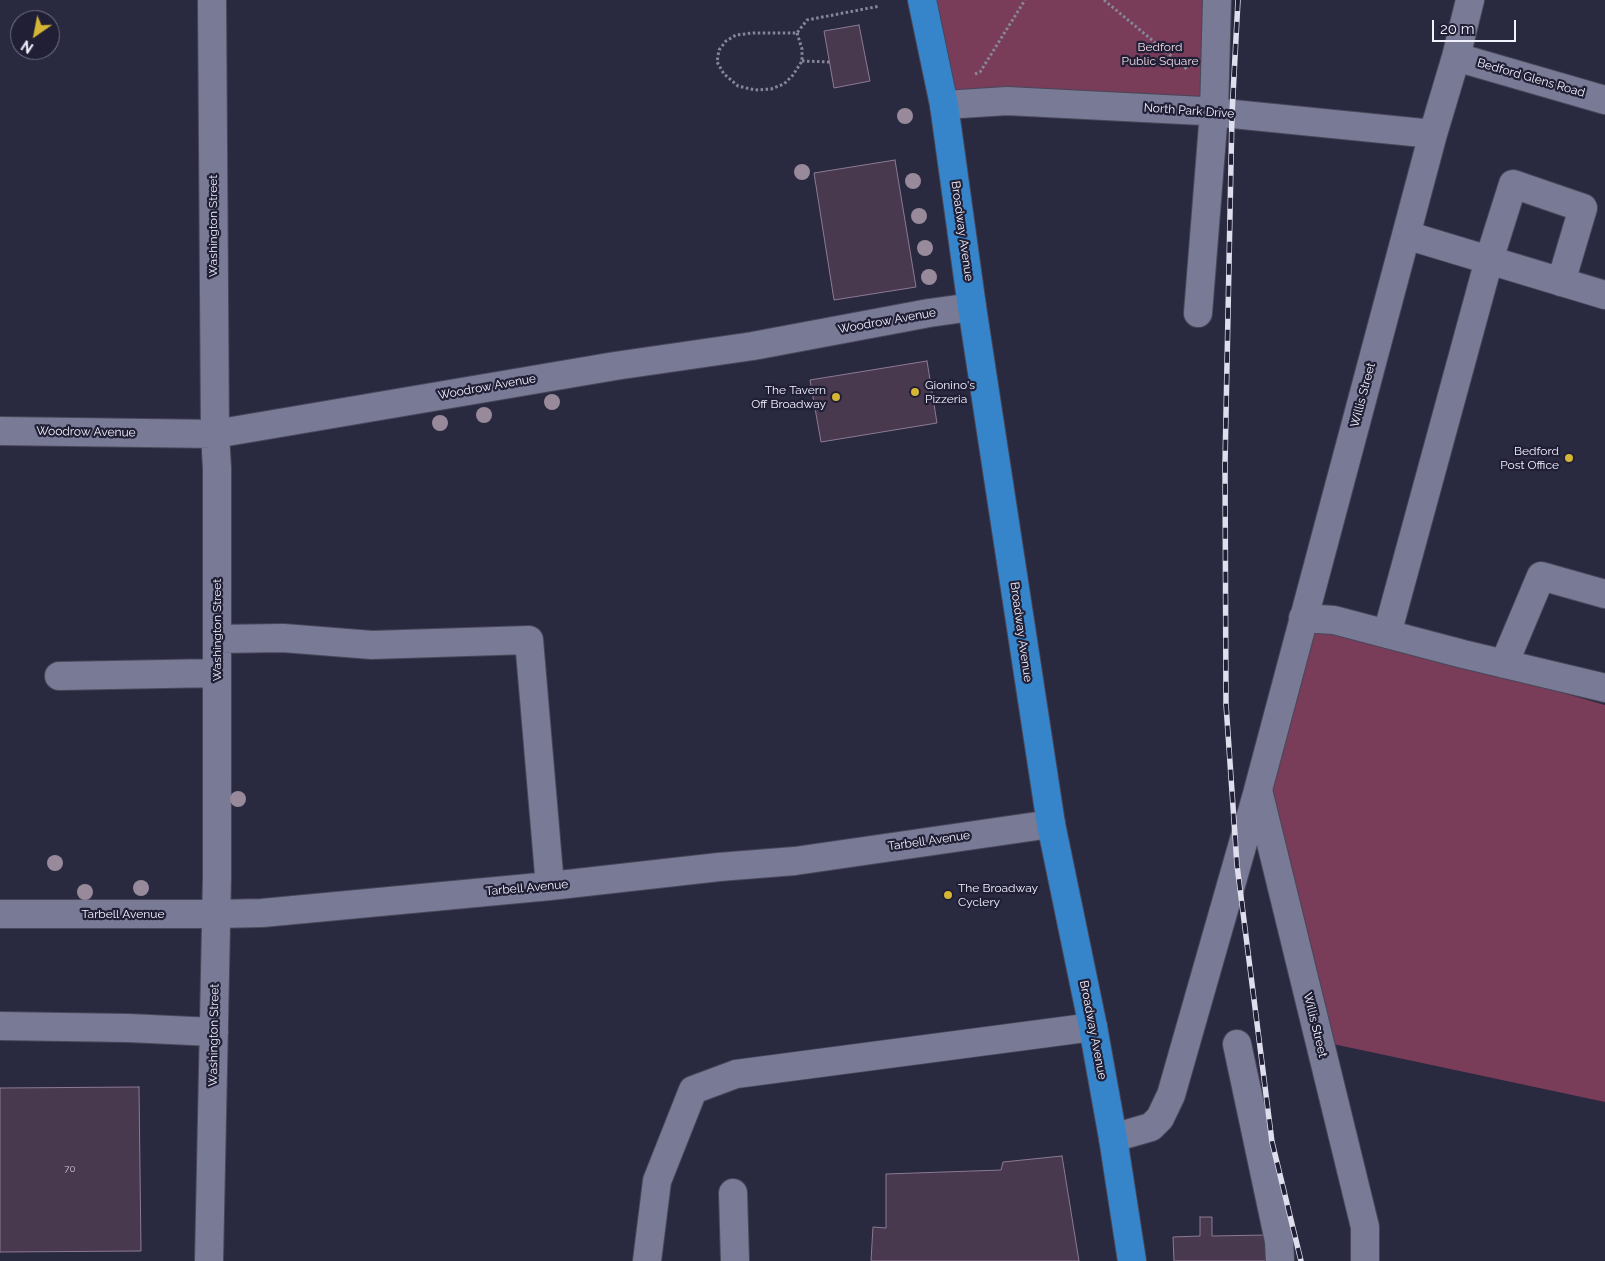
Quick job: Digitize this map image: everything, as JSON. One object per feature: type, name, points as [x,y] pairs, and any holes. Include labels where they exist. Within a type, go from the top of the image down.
[{"type":"main road","name":"Broadway Avenue","points":[[922,0],[944,105],[972,307],[1051,824],[1093,1027],[1132,1261]]},
{"type":"street","name":"Washington Street","points":[[209,1261],[217,914],[217,468],[215,434],[212,0]]},
{"type":"street","points":[[1198,313],[1214,112],[1217,0]]},
{"type":"street","name":"Willis Street","points":[[1113,1138],[1151,1127],[1160,1118],[1171,1094],[1258,790],[1470,0]]},
{"type":"street","name":"Bedford Glens Road","points":[[1456,57],[1605,100]]},
{"type":"street","name":"North Park Drive","points":[[944,105],[1007,101],[1214,112],[1433,134]]},
{"type":"street","points":[[1387,634],[1489,260],[1513,184],[1583,208],[1561,282]]},
{"type":"street","points":[[1406,235],[1605,295]]},
{"type":"street","name":"Woodrow Avenue","points":[[0,431],[215,434],[615,366],[753,346],[972,307]]},
{"type":"street","points":[[1504,664],[1541,576],[1605,594]]},
{"type":"street","points":[[1304,618],[1334,620],[1605,688]]},
{"type":"street","points":[[217,639],[283,638],[372,645],[529,640],[550,886]]},
{"type":"street","points":[[59,676],[216,673]]},
{"type":"street","name":"Willis Street","points":[[1258,790],[1365,1228],[1365,1261]]},
{"type":"street","name":"Tarbell Avenue","points":[[0,914],[262,913],[795,861],[1051,824]]},
{"type":"street","points":[[0,1026],[128,1028],[214,1032]]},
{"type":"street","points":[[647,1261],[657,1181],[693,1090],[736,1074],[1093,1027]]},
{"type":"street","points":[[1237,1044],[1278,1241],[1280,1261]]},
{"type":"street","points":[[733,1194],[735,1261]]},
{"type":"path","points":[[973,76],[980,72],[1025,0]]},
{"type":"path","points":[[1104,0],[1192,74]]},
{"type":"path","points":[[797,33],[807,20],[880,6]]},
{"type":"path","points":[[797,33],[802,49],[802,61],[793,75],[784,84],[771,89],[755,90],[738,86],[724,74],[717,62],[719,50],[726,41],[736,35],[797,33]]},
{"type":"path","points":[[802,61],[830,62]]},
{"type":"green space","name":"Bedford Public Square","points":[[922,0],[1217,0],[1214,112],[944,105]]},
{"type":"green space","points":[[1303,618],[1605,705],[1605,1102],[1319,1041],[1258,790]]},
{"type":"building","points":[[859,25],[870,81],[834,88],[824,31]]},
{"type":"building","points":[[895,160],[916,287],[834,300],[814,173]]},
{"type":"building","points":[[927,361],[937,423],[821,442],[810,380]]},
{"type":"building","points":[[139,1087],[141,1251],[0,1252],[0,1088]]},
{"type":"building","points":[[1062,1156],[1079,1261],[871,1261],[873,1227],[886,1228],[886,1174],[1001,1170],[1003,1162]]},
{"type":"building","points":[[1200,1217],[1212,1217],[1212,1236],[1266,1235],[1266,1261],[1174,1261],[1173,1237],[1200,1236]]},
{"type":"railway","points":[[1238,0],[1232,114],[1225,464],[1226,704],[1237,865],[1272,1142],[1301,1261]]},
{"type":"place","name":"Gionino's Pizzeria","points":[[915,392]]},
{"type":"place","name":"The Tavern Off Broadway","points":[[836,397]]},
{"type":"place","name":"Bedford Post Office","points":[[1569,458]]},
{"type":"place","name":"The Broadway Cyclery","points":[[948,895]]}]
